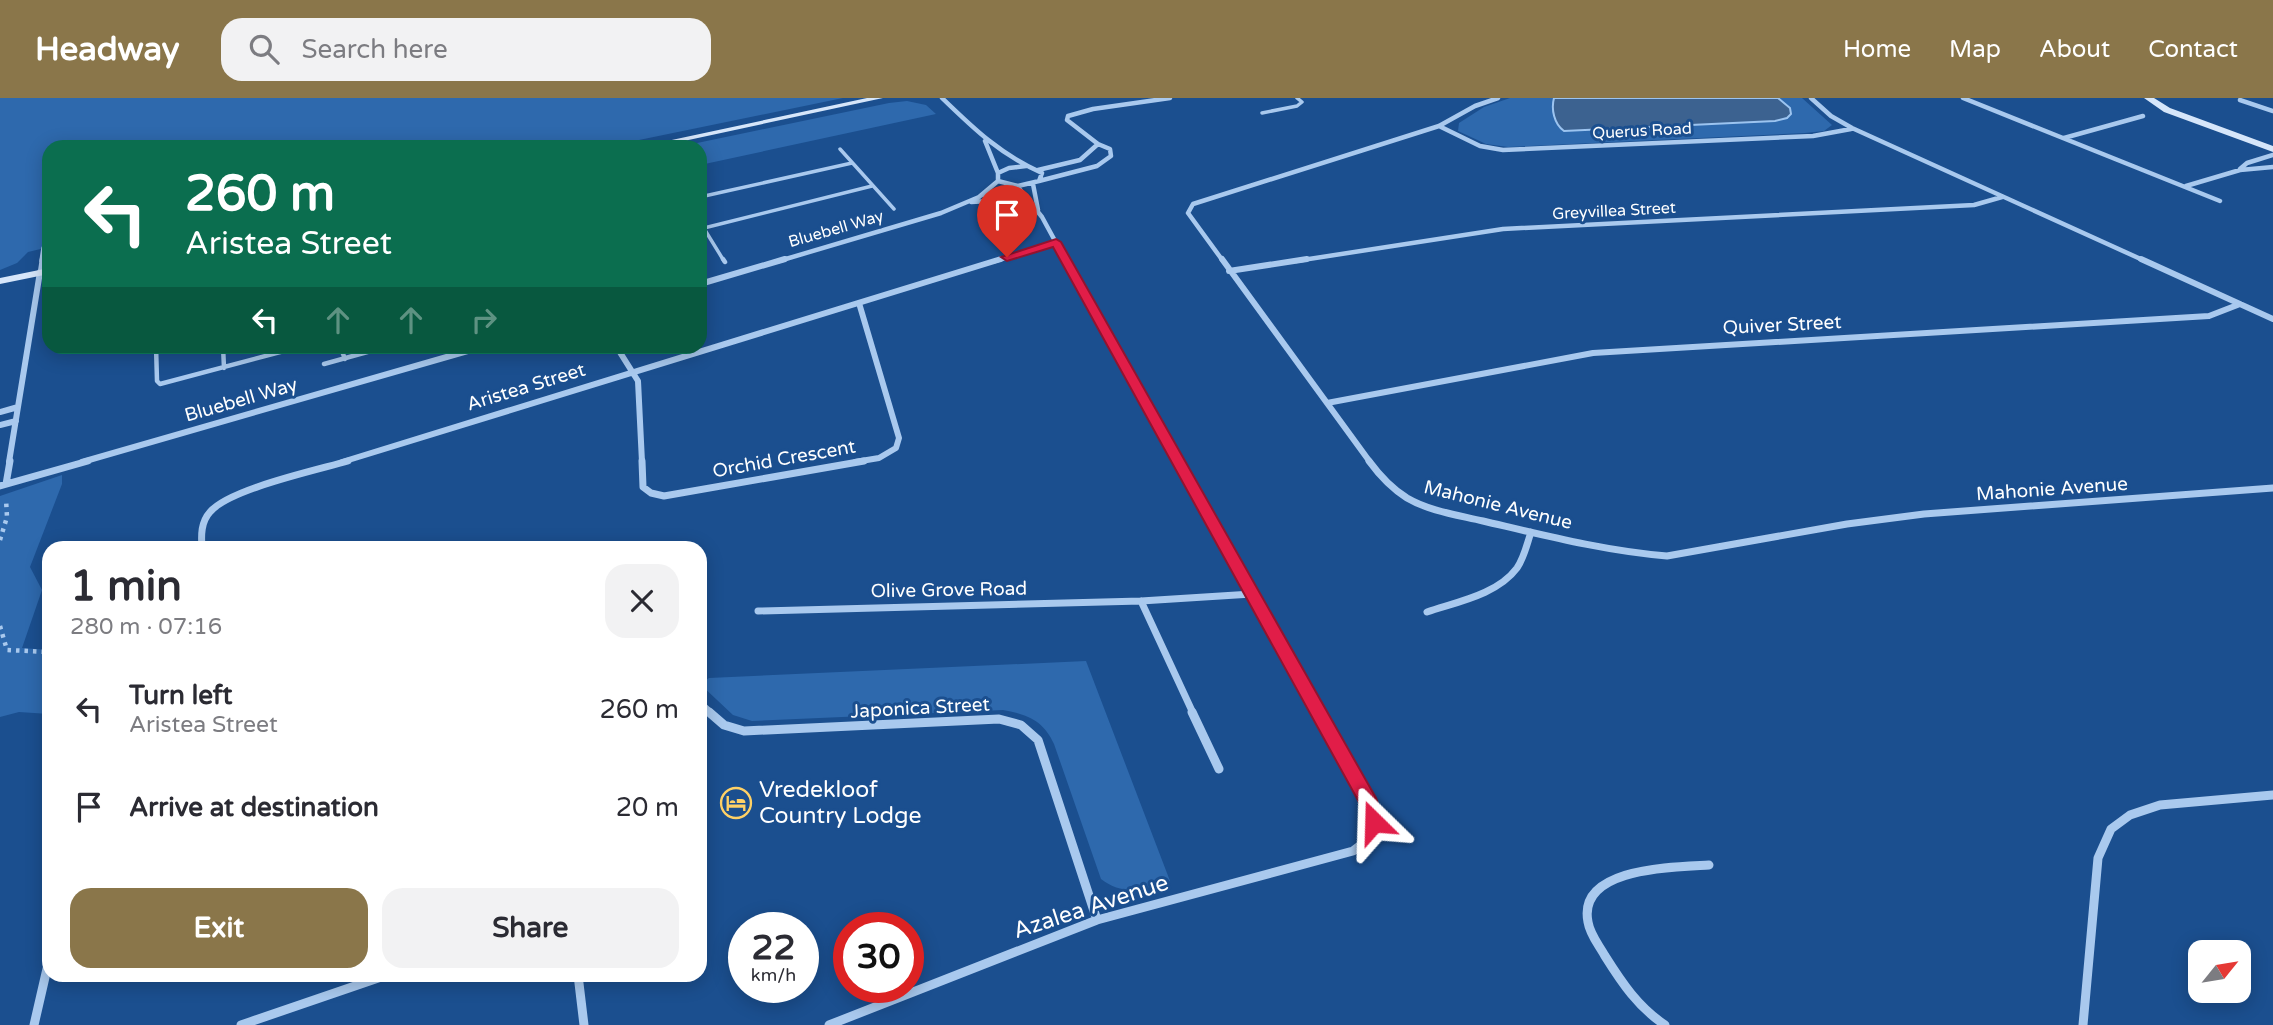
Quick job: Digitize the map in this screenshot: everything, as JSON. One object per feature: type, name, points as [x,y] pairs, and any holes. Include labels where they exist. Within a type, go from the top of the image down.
[{"type":"street","points":[[677,140],[879,98]]},
{"type":"street","points":[[942,98],[985,140],[1026,166],[1038,170],[1085,158],[1094,152],[1098,144]]},
{"type":"street","points":[[979,197],[1104,163],[1111,156],[1111,151],[1098,144],[1067,117],[1093,109],[1170,98]]},
{"type":"street","name":"Mahonie Avenue","points":[[1499,98],[1475,106],[1439,126],[1202,198],[1192,204],[1188,213],[1384,481],[1408,499],[1437,510],[1531,532],[1642,554],[1686,555],[1847,524],[1924,514],[2273,488]]},
{"type":"street","points":[[1811,98],[1831,116],[1852,128],[2273,319]]},
{"type":"street","points":[[1963,98],[2220,201]]},
{"type":"street","points":[[2148,98],[2191,120],[2273,152]]},
{"type":"street","points":[[2158,98],[2191,120]]},
{"type":"street","points":[[2240,100],[2273,111]]},
{"type":"street","points":[[2063,138],[2143,116]]},
{"type":"street","name":"Querus Road","points":[[1439,126],[1480,146],[1503,150],[1812,136],[1852,128]]},
{"type":"street","points":[[979,197],[998,181],[998,173],[985,140]]},
{"type":"street","points":[[2240,170],[2247,163],[2273,152]]},
{"type":"street","points":[[998,173],[1009,167],[1026,166]]},
{"type":"street","points":[[2185,187],[2240,170],[2273,167]]},
{"type":"street","points":[[1038,170],[1042,177],[1039,181]]},
{"type":"street","points":[[998,181],[1014,186],[1040,214],[1252,594]]},
{"type":"street","points":[[1033,184],[1040,214]]},
{"type":"street","name":"Bluebell Way","points":[[707,282],[941,213],[979,197]]},
{"type":"street","name":"Greyvillea Street","points":[[1229,271],[1480,231],[1974,205],[2002,197]]},
{"type":"street","points":[[969,202],[1014,200],[1040,214]]},
{"type":"street","name":"Aristea Street","points":[[707,349],[1056,242]]},
{"type":"street","points":[[0,281],[42,272]]},
{"type":"street","points":[[3,485],[42,286]]},
{"type":"street","name":"Orchid Crescent","points":[[633,372],[638,381],[641,482],[646,491],[652,494],[679,495],[879,458],[896,448],[899,438],[859,303]]},
{"type":"street","name":"Quiver Street","points":[[1327,403],[1593,353],[2209,316],[2240,304]]},
{"type":"street","name":"Bluebell Way","points":[[3,485],[457,354]]},
{"type":"street","points":[[621,354],[633,372]]},
{"type":"street","name":"Aristea Street","points":[[202,541],[202,519],[209,509],[227,498],[692,354]]},
{"type":"street","points":[[0,412],[18,407]]},
{"type":"street","points":[[0,425],[16,421]]},
{"type":"street","points":[[1427,612],[1499,584],[1510,577],[1520,563],[1531,532]]},
{"type":"street","name":"Olive Grove Road","points":[[758,611],[1142,601],[1252,594]]},
{"type":"street","name":"Azalea Avenue","points":[[829,1025],[1097,920],[1343,854],[1361,846],[1368,839],[1374,822],[1369,803],[1252,594]]},
{"type":"street","points":[[1142,601],[1219,769]]},
{"type":"street","name":"Japonica Street","points":[[707,710],[724,725],[744,731],[999,719],[1019,723],[1038,740],[1097,920]]},
{"type":"street","points":[[2085,1024],[2098,858],[2111,829],[2130,815],[2160,805],[2273,795]]},
{"type":"street","points":[[1664,1025],[1633,1000],[1591,933],[1586,909],[1588,899],[1603,884],[1613,880],[1657,868],[1709,865]]},
{"type":"street","points":[[34,1025],[44,982]]},
{"type":"street","points":[[241,1025],[367,982]]},
{"type":"street","points":[[579,982],[584,1025]]},
{"type":"lane","points":[[1262,113],[1297,106],[1302,102],[1297,98]]},
{"type":"lane","points":[[840,149],[894,209]]},
{"type":"lane","points":[[707,195],[852,163]]},
{"type":"lane","points":[[707,227],[872,186]]},
{"type":"lane","points":[[707,233],[725,262]]},
{"type":"lane","points":[[156,354],[157,381],[160,384],[274,354]]},
{"type":"lane","points":[[223,354],[224,368]]},
{"type":"lane","points":[[343,354],[345,359]]},
{"type":"lane","points":[[324,364],[362,354]]},
{"type":"path","points":[[0,540],[7,517],[3,485]]},
{"type":"path","points":[[0,626],[7,650],[42,652]]},
{"type":"shaded area","points":[[0,98],[843,98],[639,140],[42,140],[42,249],[28,252],[17,263],[0,270]]},
{"type":"shaded area","points":[[1510,98],[1554,98],[1553,114],[1564,131],[1787,118],[1790,108],[1778,98],[1802,98],[1832,125],[1824,131],[1805,133],[1508,147],[1486,144],[1458,131],[1459,123],[1484,107]]},
{"type":"shaded area","points":[[1554,98],[1778,98],[1790,108],[1791,114],[1775,121],[1564,131],[1554,116]]},
{"type":"shaded area","points":[[907,101],[926,105],[936,114],[707,163],[707,141]]},
{"type":"shaded area","points":[[62,475],[62,484],[30,567],[42,590],[22,648],[42,649],[42,714],[19,712],[0,717],[0,496]]},
{"type":"shaded area","points":[[1086,661],[1170,881],[1144,889],[1127,890],[1101,879],[1054,744],[1040,724],[1027,716],[1003,710],[752,721],[733,715],[707,691],[709,678]]},
{"type":"place","name":"Vredekloof Country Lodge","points":[[736,803]]},
{"type":"route","points":[[1007,257],[1056,242],[1369,803],[1374,822]]}]
